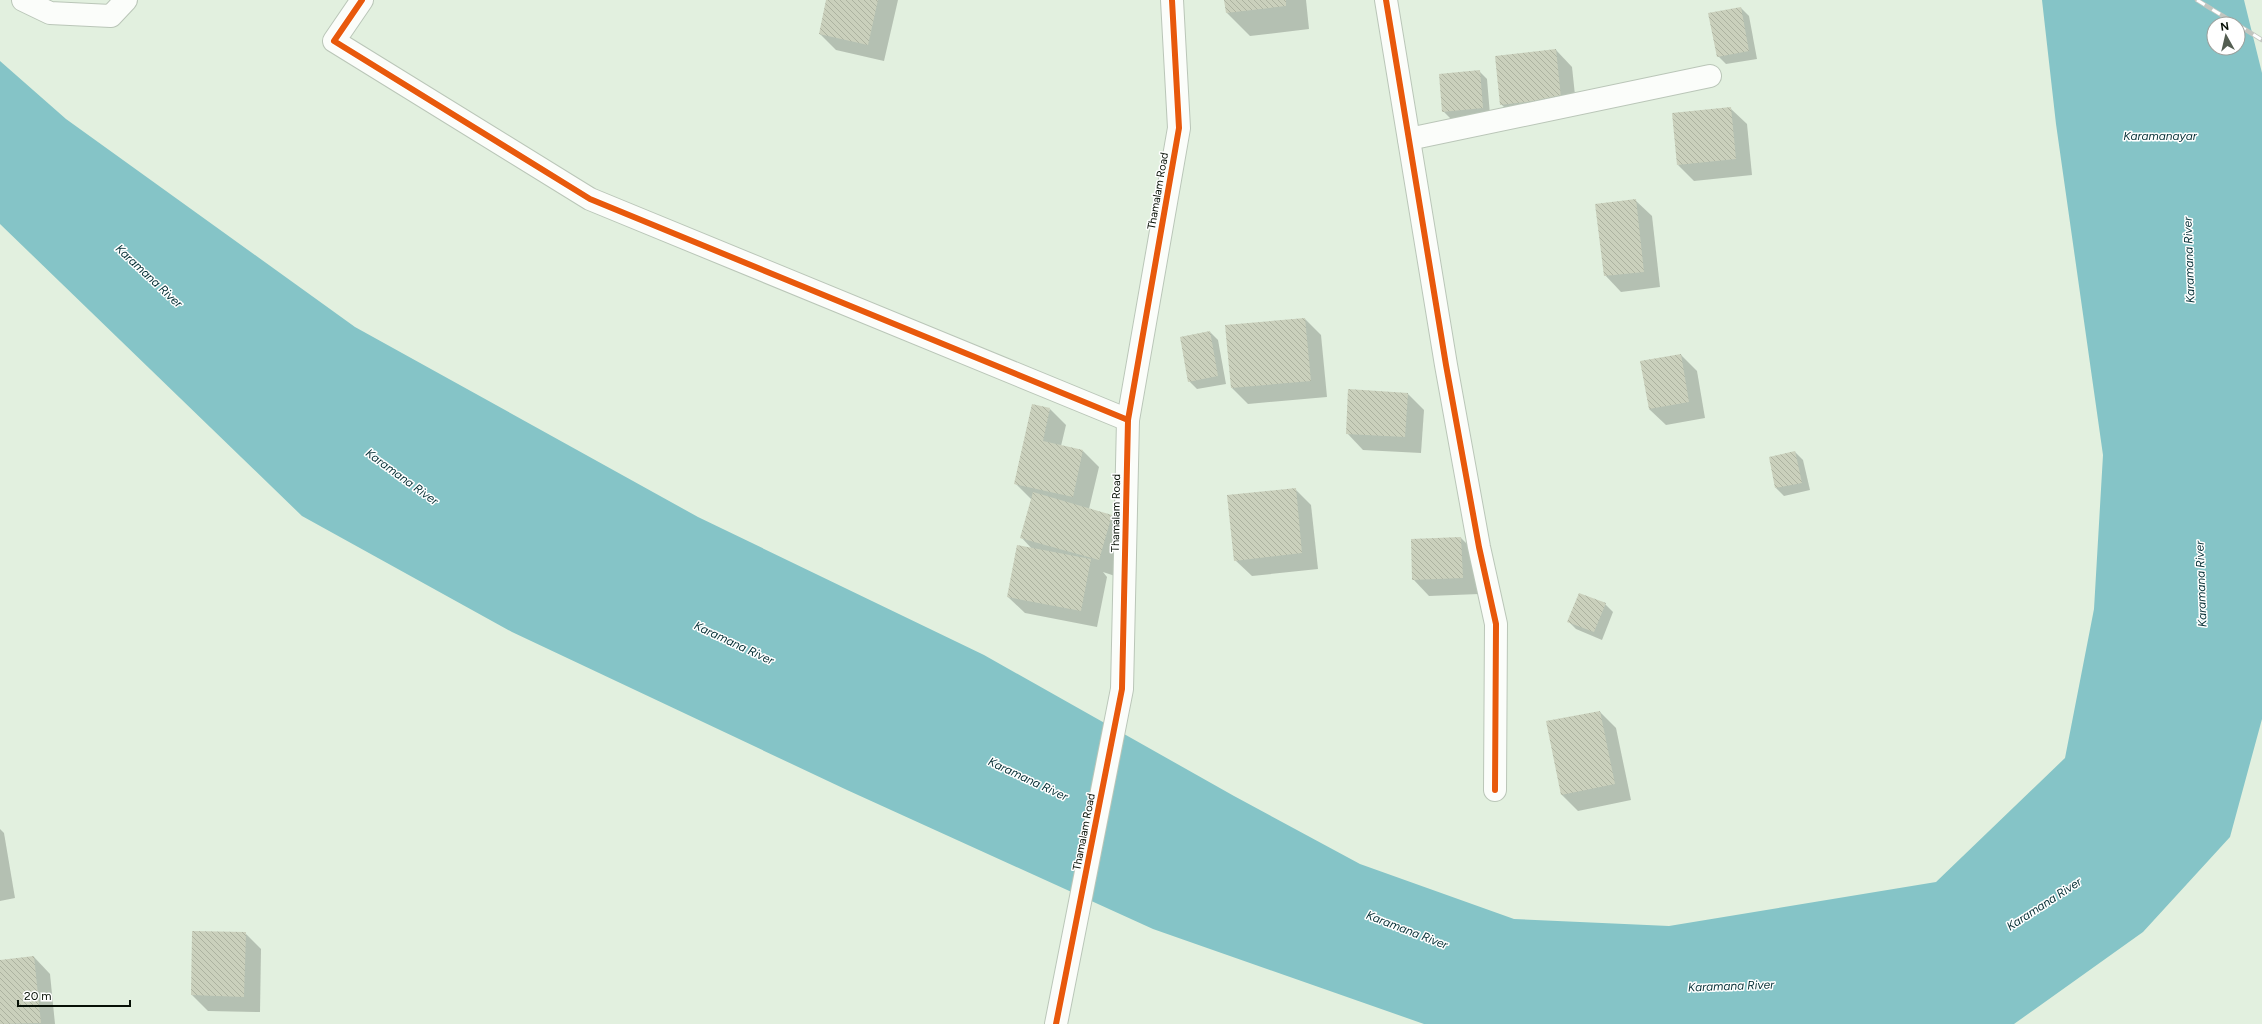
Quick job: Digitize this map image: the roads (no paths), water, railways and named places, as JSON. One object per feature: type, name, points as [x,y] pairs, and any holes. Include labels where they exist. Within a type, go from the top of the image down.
[{"type":"street","points":[[23,0],[50,13],[111,16],[126,0]]},
{"type":"street","points":[[362,0],[334,41],[590,199],[1128,420]]},
{"type":"street","name":"Thamalam Road","points":[[1057,1022],[1122,689],[1128,420],[1179,128],[1172,0]]},
{"type":"street","points":[[1386,0],[1449,381],[1479,547],[1496,624],[1495,790]]},
{"type":"street","points":[[1409,139],[1710,76]]},
{"type":"water","name":"Karamanayar","points":[[2042,0],[2244,0],[2262,73],[2262,719],[2230,837],[2143,932],[2014,1024],[1424,1024],[1153,929],[847,790],[512,632],[302,516],[0,224],[0,61],[66,119],[355,327],[698,517],[984,655],[1234,796],[1360,864],[1514,919],[1669,926],[1936,882],[2065,758],[2094,609],[2103,455],[2056,124]]},
{"type":"railway","points":[[2197,0],[2223,16]]},
{"type":"railway","points":[[2246,30],[2262,40]]},
{"type":"water label","name":"Karamana River","points":[[2189,260]]},
{"type":"water label","name":"Karamana River","points":[[149,276]]},
{"type":"water label","name":"Karamana River","points":[[402,477]]},
{"type":"water label","name":"Karamana River","points":[[2201,584]]},
{"type":"water label","name":"Karamana River","points":[[734,643]]},
{"type":"water label","name":"Karamana River","points":[[1028,779]]},
{"type":"water label","name":"Karamana River","points":[[2044,904]]},
{"type":"water label","name":"Karamana River","points":[[1407,930]]},
{"type":"water label","name":"Karamana River","points":[[1731,986]]}]
